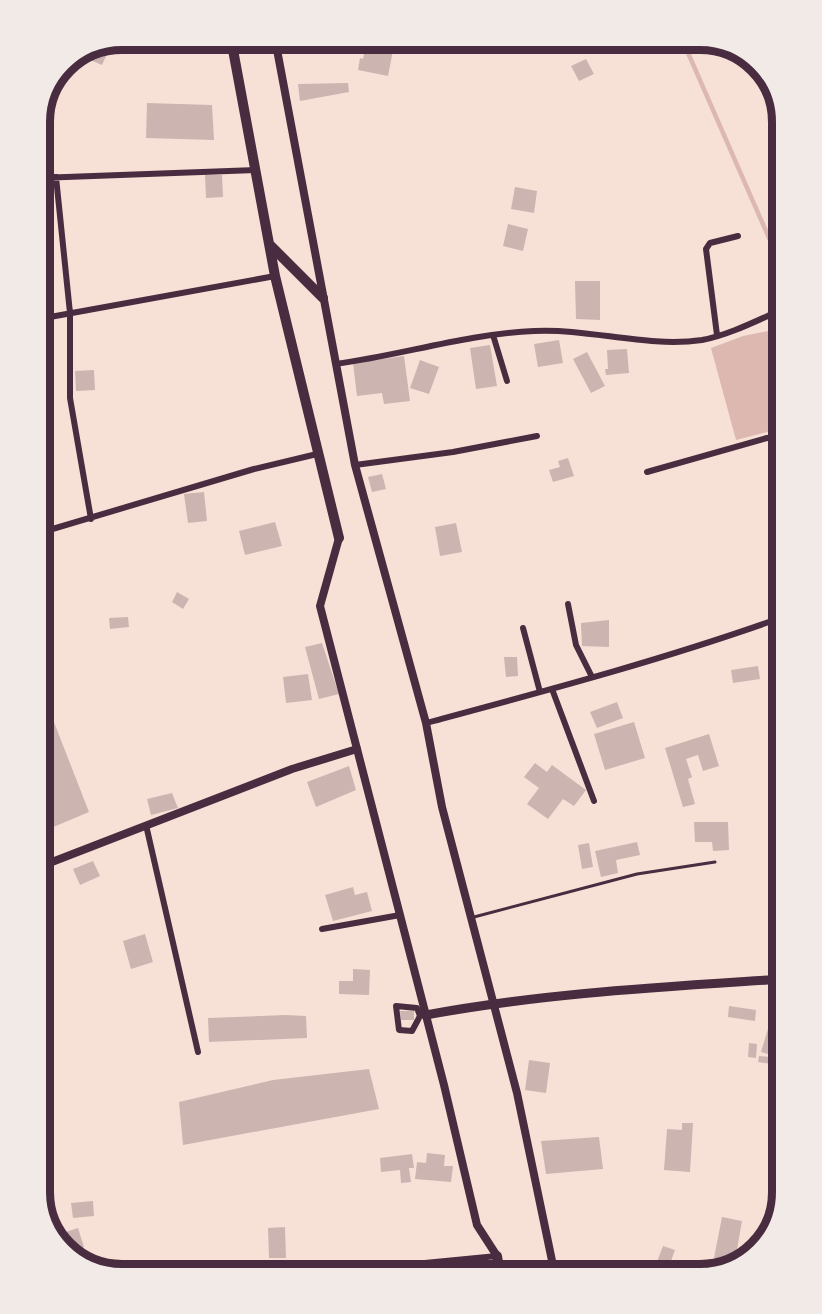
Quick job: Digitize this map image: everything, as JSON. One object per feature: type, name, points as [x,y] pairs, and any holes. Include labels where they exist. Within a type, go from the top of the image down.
[{"type":"highway","points":[[233,50],[275,276],[339,538]]},
{"type":"highway","points":[[270,245],[323,298]]},
{"type":"highway","points":[[497,1256],[498,1264]]},
{"type":"main road","points":[[50,863],[292,769],[357,749]]},
{"type":"main road","points":[[423,1016],[492,1003],[594,991],[772,980]]},
{"type":"street","points":[[277,50],[355,465],[426,723],[442,807],[517,1094],[553,1264]]},
{"type":"street","points":[[50,177],[256,170]]},
{"type":"street","points":[[56,177],[70,313],[70,398],[90,519]]},
{"type":"street","points":[[717,335],[706,249],[710,243],[738,236]]},
{"type":"street","points":[[50,317],[275,276]]},
{"type":"street","points":[[336,364],[492,335],[534,331],[580,331],[638,341],[702,340],[772,313]]},
{"type":"street","points":[[492,335],[507,381]]},
{"type":"street","points":[[355,465],[453,452],[537,436]]},
{"type":"street","points":[[647,472],[772,437]]},
{"type":"street","points":[[50,530],[254,469],[317,454]]},
{"type":"street","points":[[339,538],[320,606],[477,1226],[497,1256],[414,1264]]},
{"type":"street","points":[[568,604],[576,645],[592,677]]},
{"type":"street","points":[[426,723],[552,689],[772,621]]},
{"type":"street","points":[[523,628],[540,692]]},
{"type":"street","points":[[552,689],[594,801]]},
{"type":"street","points":[[146,825],[198,1052]]},
{"type":"street","points":[[322,929],[400,915]]},
{"type":"street","points":[[396,1006],[417,1008],[423,1016],[412,1031],[399,1030],[396,1006]]},
{"type":"lane","points":[[472,918],[637,874],[715,862]]},
{"type":"shaded area","points":[[772,330],[772,431],[736,440],[711,348],[743,336]]},
{"type":"building","points":[[365,50],[393,50],[388,76],[358,70],[360,58],[363,59]]},
{"type":"building","points":[[108,51],[102,65],[88,59]]},
{"type":"building","points":[[586,59],[594,74],[579,81],[571,66]]},
{"type":"building","points":[[348,83],[349,92],[300,101],[298,84]]},
{"type":"building","points":[[147,103],[212,105],[214,140],[146,138]]},
{"type":"building","points":[[205,175],[222,175],[223,197],[206,198]]},
{"type":"building","points":[[515,187],[537,191],[534,213],[511,209]]},
{"type":"building","points":[[508,224],[528,229],[523,251],[503,246]]},
{"type":"building","points":[[575,281],[600,281],[600,320],[576,319]]},
{"type":"building","points":[[559,340],[563,363],[538,367],[534,344]]},
{"type":"building","points":[[490,345],[497,386],[476,389],[470,348]]},
{"type":"building","points":[[627,349],[629,373],[606,375],[607,350]]},
{"type":"building","points":[[587,352],[605,386],[591,393],[573,359]]},
{"type":"building","points":[[404,356],[410,401],[384,404],[382,393],[357,396],[353,363]]},
{"type":"building","points":[[420,360],[439,367],[429,394],[410,388]]},
{"type":"building","points":[[94,370],[95,390],[76,391],[75,371]]},
{"type":"building","points":[[568,458],[574,476],[553,482],[549,470],[560,467],[558,461]]},
{"type":"building","points":[[382,474],[386,489],[372,492],[368,477]]},
{"type":"building","points":[[204,492],[207,521],[188,523],[184,494]]},
{"type":"building","points":[[275,522],[282,546],[245,555],[239,531]]},
{"type":"building","points":[[456,523],[462,552],[440,556],[435,527]]},
{"type":"building","points":[[177,592],[189,599],[183,609],[172,602]]},
{"type":"building","points":[[128,617],[129,627],[110,629],[109,618]]},
{"type":"building","points":[[609,620],[609,647],[582,646],[581,623]]},
{"type":"building","points":[[322,643],[339,694],[319,699],[305,647]]},
{"type":"building","points":[[504,657],[517,657],[518,676],[506,677]]},
{"type":"building","points":[[758,666],[760,679],[733,683],[731,670]]},
{"type":"building","points":[[308,674],[312,700],[286,703],[283,677]]},
{"type":"building","points":[[617,702],[623,718],[597,728],[590,712]]},
{"type":"building","points":[[52,717],[89,812],[51,828],[50,826],[50,718]]},
{"type":"building","points":[[634,722],[645,758],[605,770],[594,734]]},
{"type":"building","points":[[709,734],[719,766],[703,771],[698,755],[686,759],[692,777],[688,779],[695,804],[683,807],[665,748]]},
{"type":"building","points":[[535,763],[547,772],[552,765],[586,790],[574,806],[563,799],[548,819],[527,804],[539,788],[524,777]]},
{"type":"building","points":[[349,766],[356,790],[316,807],[307,782]]},
{"type":"building","points":[[172,793],[178,808],[151,815],[147,799]]},
{"type":"building","points":[[694,822],[728,822],[729,850],[713,851],[712,842],[695,842]]},
{"type":"building","points":[[637,842],[640,855],[616,860],[618,873],[601,877],[595,851]]},
{"type":"building","points":[[589,843],[593,867],[582,869],[578,845]]},
{"type":"building","points":[[93,861],[100,876],[80,885],[73,869]]},
{"type":"building","points":[[353,887],[355,895],[367,892],[372,911],[333,921],[325,895]]},
{"type":"building","points":[[145,934],[153,962],[131,969],[123,941]]},
{"type":"building","points":[[353,969],[370,970],[369,995],[339,994],[339,981],[353,981]]},
{"type":"building","points":[[729,1006],[756,1010],[755,1021],[728,1017]]},
{"type":"building","points":[[400,1011],[414,1011],[414,1020],[401,1020]]},
{"type":"building","points":[[306,1016],[307,1038],[209,1042],[208,1018]]},
{"type":"building","points":[[770,1022],[772,1023],[772,1055],[761,1052]]},
{"type":"building","points":[[749,1043],[757,1044],[756,1058],[748,1057]]},
{"type":"building","points":[[759,1056],[771,1057],[771,1064],[758,1062]]},
{"type":"building","points":[[529,1060],[550,1063],[546,1093],[525,1090]]},
{"type":"building","points":[[369,1069],[379,1109],[183,1145],[179,1102],[273,1080]]},
{"type":"building","points":[[682,1123],[693,1123],[690,1172],[664,1170],[667,1129],[682,1130]]},
{"type":"building","points":[[599,1137],[603,1169],[546,1174],[541,1141]]},
{"type":"building","points":[[427,1153],[445,1155],[444,1166],[453,1166],[451,1182],[415,1179],[417,1162],[426,1163]]},
{"type":"building","points":[[412,1154],[414,1168],[409,1168],[411,1182],[401,1183],[400,1170],[381,1172],[380,1158]]},
{"type":"building","points":[[93,1201],[94,1216],[73,1218],[71,1203]]},
{"type":"building","points":[[722,1217],[742,1221],[736,1254],[713,1263]]},
{"type":"building","points":[[285,1227],[286,1258],[269,1258],[268,1228]]},
{"type":"building","points":[[78,1228],[84,1247],[77,1249],[74,1247],[63,1233]]},
{"type":"building","points":[[663,1246],[675,1250],[670,1264],[656,1264]]},
{"type":"waterway","points":[[687,50],[772,245]]}]
